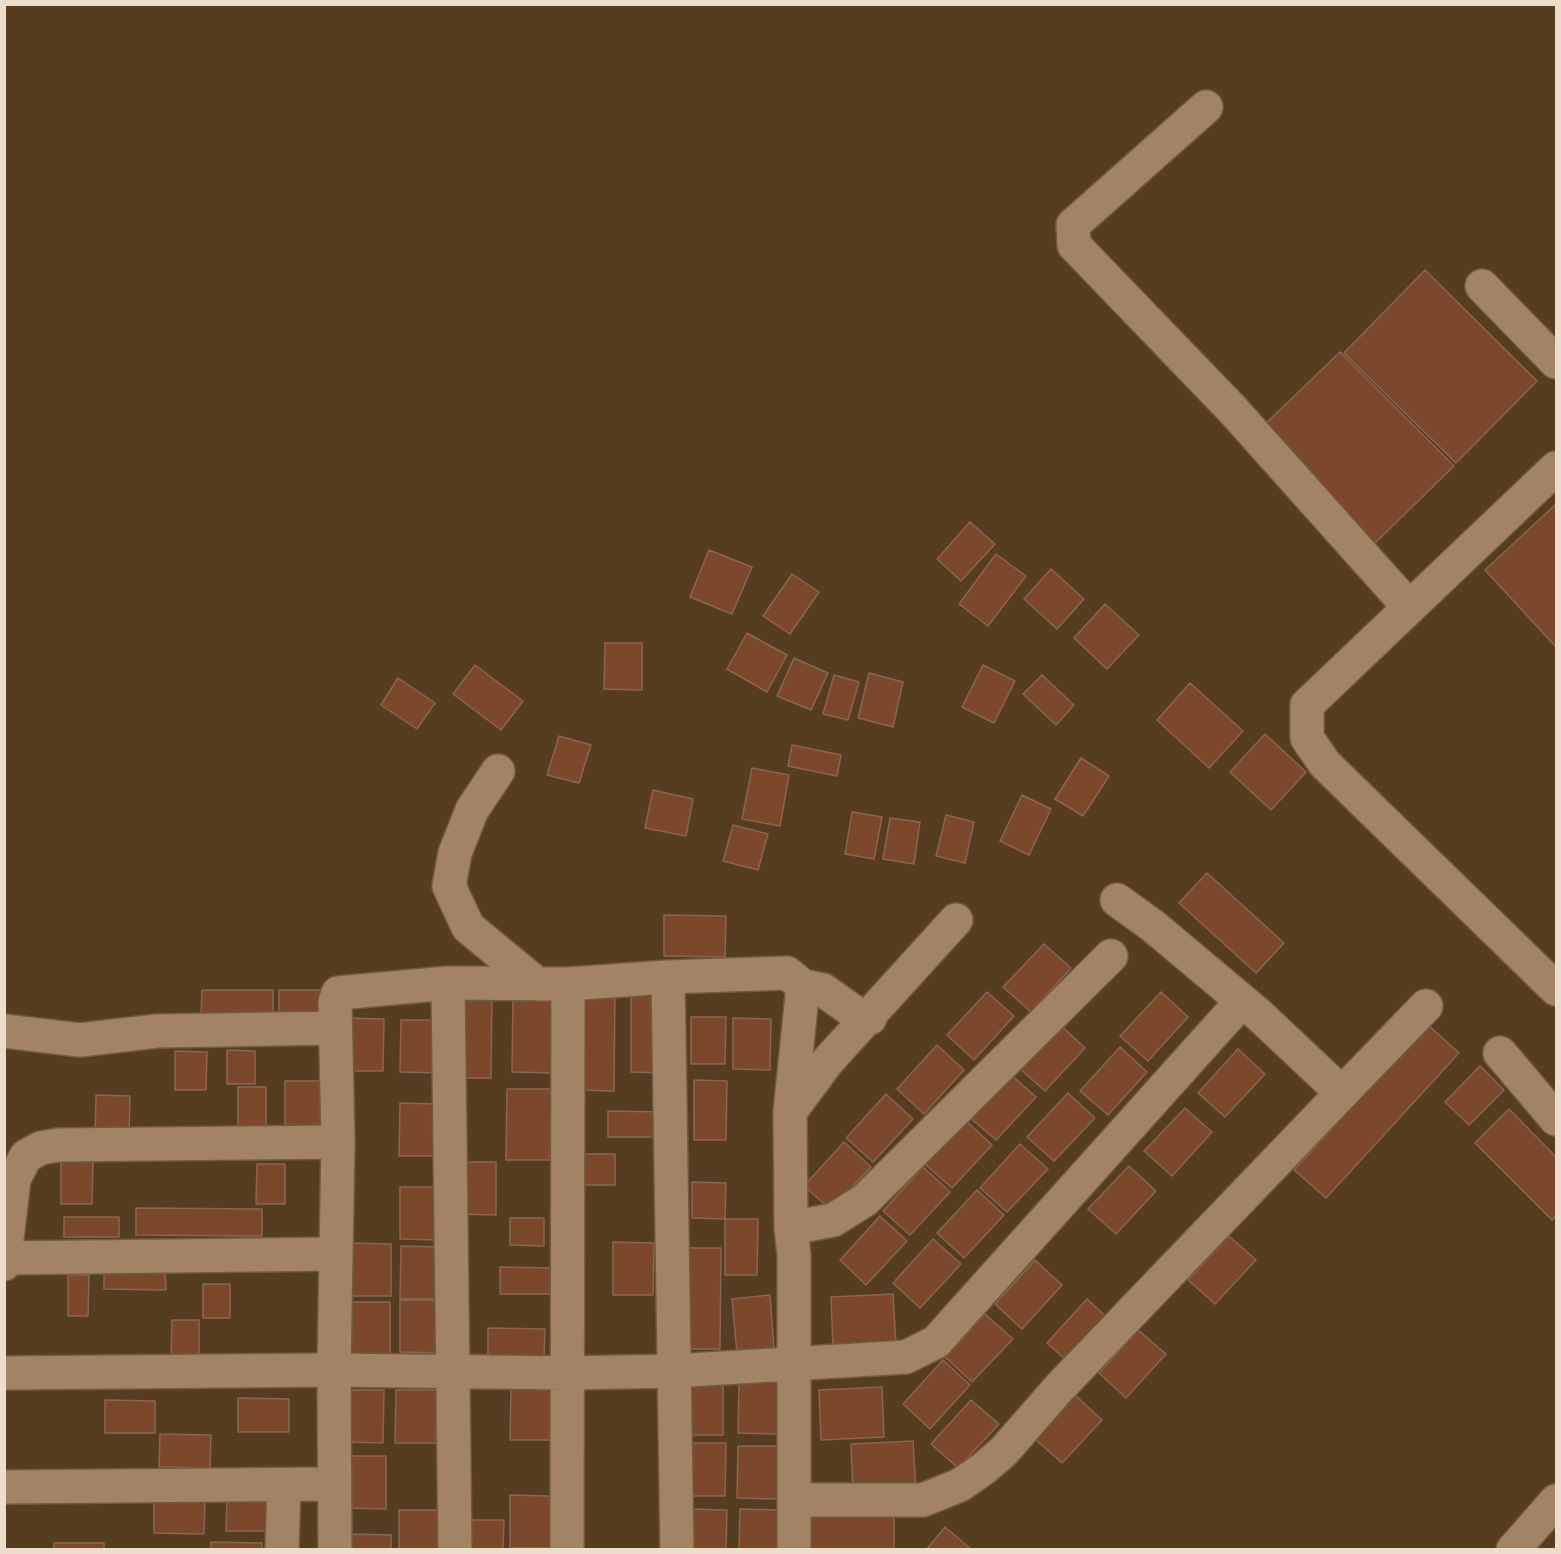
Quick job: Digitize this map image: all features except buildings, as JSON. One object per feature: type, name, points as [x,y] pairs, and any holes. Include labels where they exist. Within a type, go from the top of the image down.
[{"type":"street","points":[[1206,107],[1073,225],[1074,246],[1232,409],[1409,607]]},
{"type":"street","points":[[1482,286],[1557,362]]},
{"type":"street","points":[[1557,468],[1307,705],[1307,738],[1325,764],[1557,989]]},
{"type":"street","points":[[498,771],[472,810],[455,853],[449,886],[468,927],[537,984]]},
{"type":"street","points":[[1117,900],[1153,926],[1242,1001],[1342,1093]]},
{"type":"street","points":[[790,1112],[827,1062],[957,921]]},
{"type":"street","points":[[791,1228],[832,1220],[866,1200],[1111,957]]},
{"type":"street","points":[[335,1550],[334,1370],[339,1142],[335,1002],[338,993],[448,983],[568,984],[668,976],[787,973],[803,986],[823,990],[857,1014],[870,1018]]},
{"type":"street","points":[[668,976],[677,1550]]},
{"type":"street","points":[[448,983],[455,1550]]},
{"type":"street","points":[[567,1550],[568,984]]},
{"type":"street","points":[[794,1550],[796,1500],[794,1255],[791,1228],[790,1112],[803,986]]},
{"type":"street","points":[[4,1373],[334,1370],[569,1373],[673,1371],[906,1357],[936,1341],[1242,1001]]},
{"type":"street","points":[[796,1500],[923,1500],[960,1485],[983,1469],[1004,1451],[1059,1388],[1426,1006]]},
{"type":"street","points":[[4,1030],[80,1040],[157,1031],[335,1028]]},
{"type":"street","points":[[1500,1053],[1557,1119]]},
{"type":"street","points":[[336,1254],[5,1261],[14,1179],[26,1156],[41,1149],[58,1145],[339,1142]]},
{"type":"street","points":[[4,1487],[333,1484]]},
{"type":"street","points":[[282,1550],[284,1485]]},
{"type":"street","points":[[1512,1550],[1557,1501]]}]
